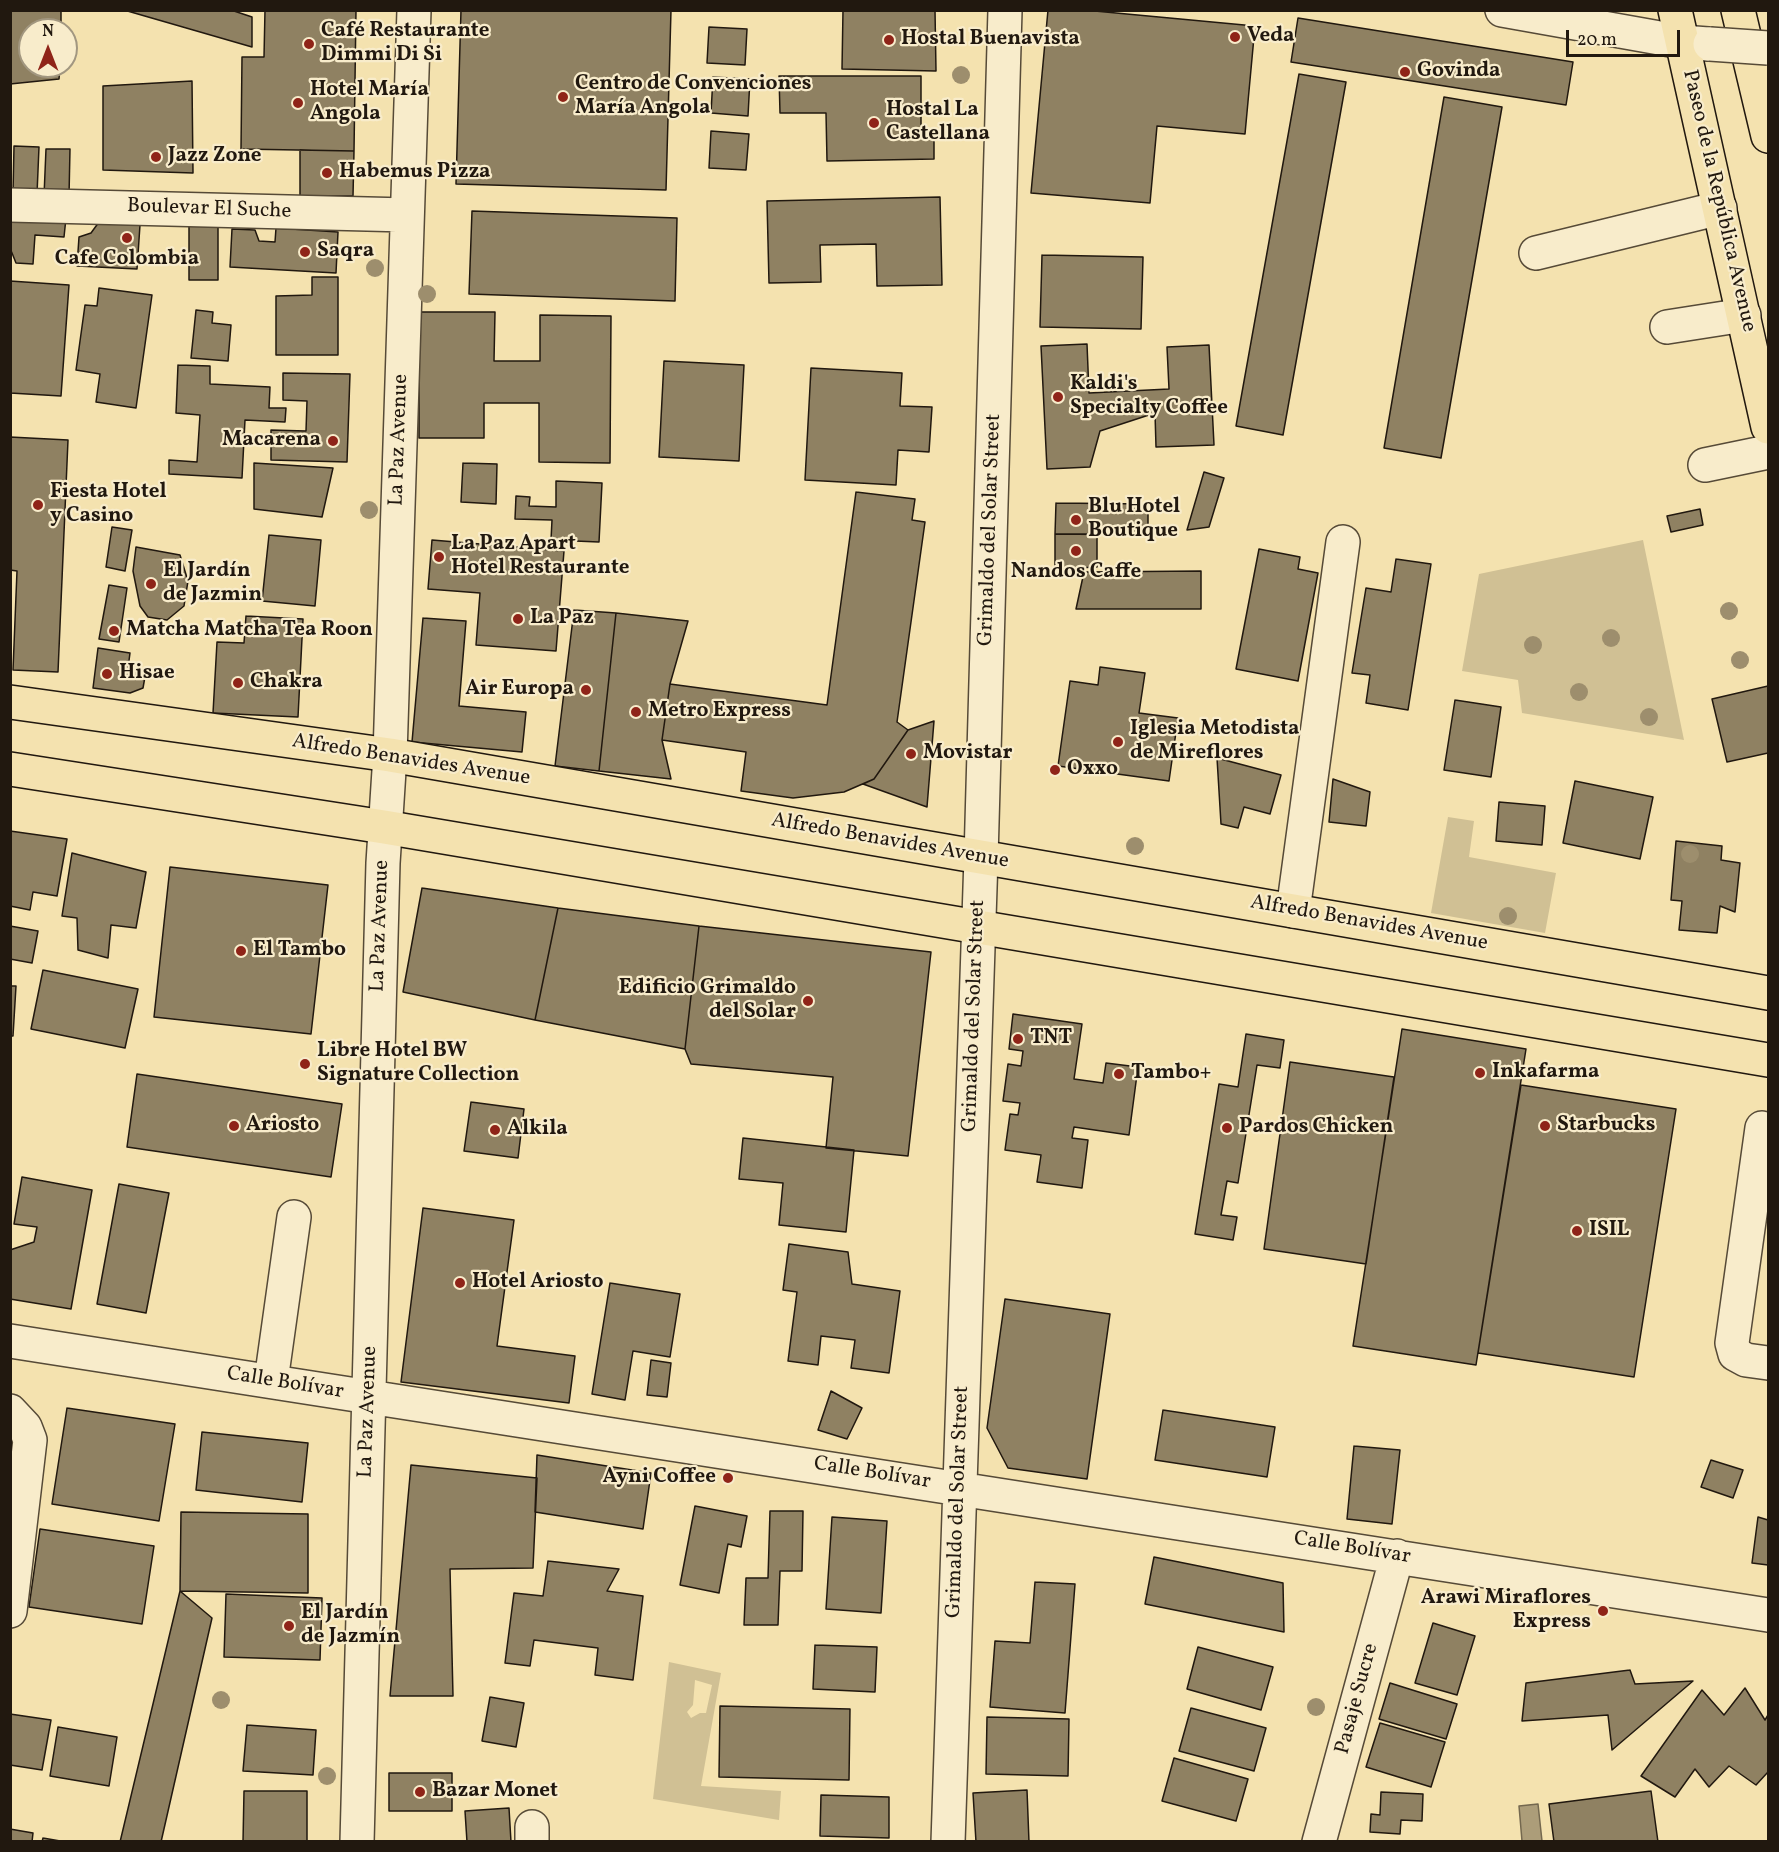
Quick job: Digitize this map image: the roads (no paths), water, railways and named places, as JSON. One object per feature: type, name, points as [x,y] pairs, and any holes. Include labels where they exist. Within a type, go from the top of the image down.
[{"type":"main road","name":"Paseo de la República Avenue","points":[[1675,10],[1696,43],[1720,208],[1768,427]]},
{"type":"main road","points":[[1738,10],[1768,136]]},
{"type":"main road","name":"Alfredo Benavides Avenue","points":[[10,702],[390,755],[1768,993]]},
{"type":"main road","points":[[10,769],[384,828],[1768,1060]]},
{"type":"street","name":"La Paz Avenue","points":[[357,1842],[384,828],[390,755],[414,10]]},
{"type":"street","name":"Grimaldo del Solar Street","points":[[948,1842],[981,858],[1005,10]]},
{"type":"street","points":[[1502,10],[1629,21],[1696,43],[1768,48]]},
{"type":"street","name":"Boulevar El Suche","points":[[10,205],[406,215]]},
{"type":"street","points":[[1536,253],[1720,208]]},
{"type":"street","points":[[1667,327],[1744,315]]},
{"type":"street","points":[[1705,465],[1768,452]]},
{"type":"street","points":[[1293,911],[1343,542]]},
{"type":"street","points":[[1762,1128],[1732,1343],[1735,1354],[1768,1364]]},
{"type":"street","points":[[271,1381],[294,1217]]},
{"type":"street","points":[[10,1346],[11,1341]]},
{"type":"street","name":"Calle Bolívar","points":[[11,1341],[369,1398],[960,1487],[1768,1615]]},
{"type":"street","points":[[10,1411],[26,1426],[30,1440],[10,1611]]},
{"type":"street","name":"Pasaje Sucre","points":[[1319,1842],[1397,1556]]},
{"type":"place","name":"Veda","points":[[1235,37]]},
{"type":"place","name":"Hostal Buenavista","points":[[889,40]]},
{"type":"place","name":"Café Restaurante Dimmi Di Si","points":[[309,44]]},
{"type":"place","name":"Govinda","points":[[1405,72]]},
{"type":"place","name":"Centro de Convenciones María Angola","points":[[563,97]]},
{"type":"place","name":"Hotel María Angola","points":[[298,103]]},
{"type":"place","name":"Hostal La Castellana","points":[[874,123]]},
{"type":"place","name":"Jazz Zone","points":[[156,157]]},
{"type":"place","name":"Habemus Pizza","points":[[327,173]]},
{"type":"place","name":"Cafe Colombia","points":[[127,238]]},
{"type":"place","name":"Saqra","points":[[305,252]]},
{"type":"place","name":"Kaldi's Specialty Coffee","points":[[1058,397]]},
{"type":"place","name":"Macarena","points":[[333,441]]},
{"type":"place","name":"Fiesta Hotel y Casino","points":[[38,505]]},
{"type":"place","name":"Blu Hotel Boutique","points":[[1076,520]]},
{"type":"place","name":"Nandos Caffe","points":[[1076,551]]},
{"type":"place","name":"La Paz Apart Hotel Restaurante","points":[[439,557]]},
{"type":"place","name":"El Jardín de Jazmin","points":[[151,584]]},
{"type":"place","name":"La Paz","points":[[518,619]]},
{"type":"place","name":"Matcha Matcha Tea Roon","points":[[114,631]]},
{"type":"place","name":"Hisae","points":[[107,674]]},
{"type":"place","name":"Chakra","points":[[238,683]]},
{"type":"place","name":"Air Europa","points":[[586,690]]},
{"type":"place","name":"Metro Express","points":[[636,712]]},
{"type":"place","name":"Iglesia Metodista de Mireflores","points":[[1118,742]]},
{"type":"place","name":"Movistar","points":[[911,754]]},
{"type":"place","name":"Oxxo","points":[[1055,770]]},
{"type":"place","name":"El Tambo","points":[[241,951]]},
{"type":"place","name":"Edificio Grimaldo del Solar","points":[[808,1001]]},
{"type":"place","name":"TNT","points":[[1018,1039]]},
{"type":"place","name":"Libre Hotel BW Signature Collection","points":[[305,1064]]},
{"type":"place","name":"Inkafarma","points":[[1480,1073]]},
{"type":"place","name":"Tambo+","points":[[1119,1074]]},
{"type":"place","name":"Ariosto","points":[[234,1126]]},
{"type":"place","name":"Starbucks","points":[[1545,1126]]},
{"type":"place","name":"Pardos Chicken","points":[[1227,1128]]},
{"type":"place","name":"Alkila","points":[[495,1130]]},
{"type":"place","name":"ISIL","points":[[1577,1231]]},
{"type":"place","name":"Hotel Ariosto","points":[[460,1283]]},
{"type":"place","name":"Ayni Coffee","points":[[728,1478]]},
{"type":"place","name":"Arawi Miraflores Express","points":[[1603,1611]]},
{"type":"place","name":"El Jardín de Jazmín","points":[[289,1626]]},
{"type":"place","name":"Bazar Monet","points":[[420,1792]]}]
